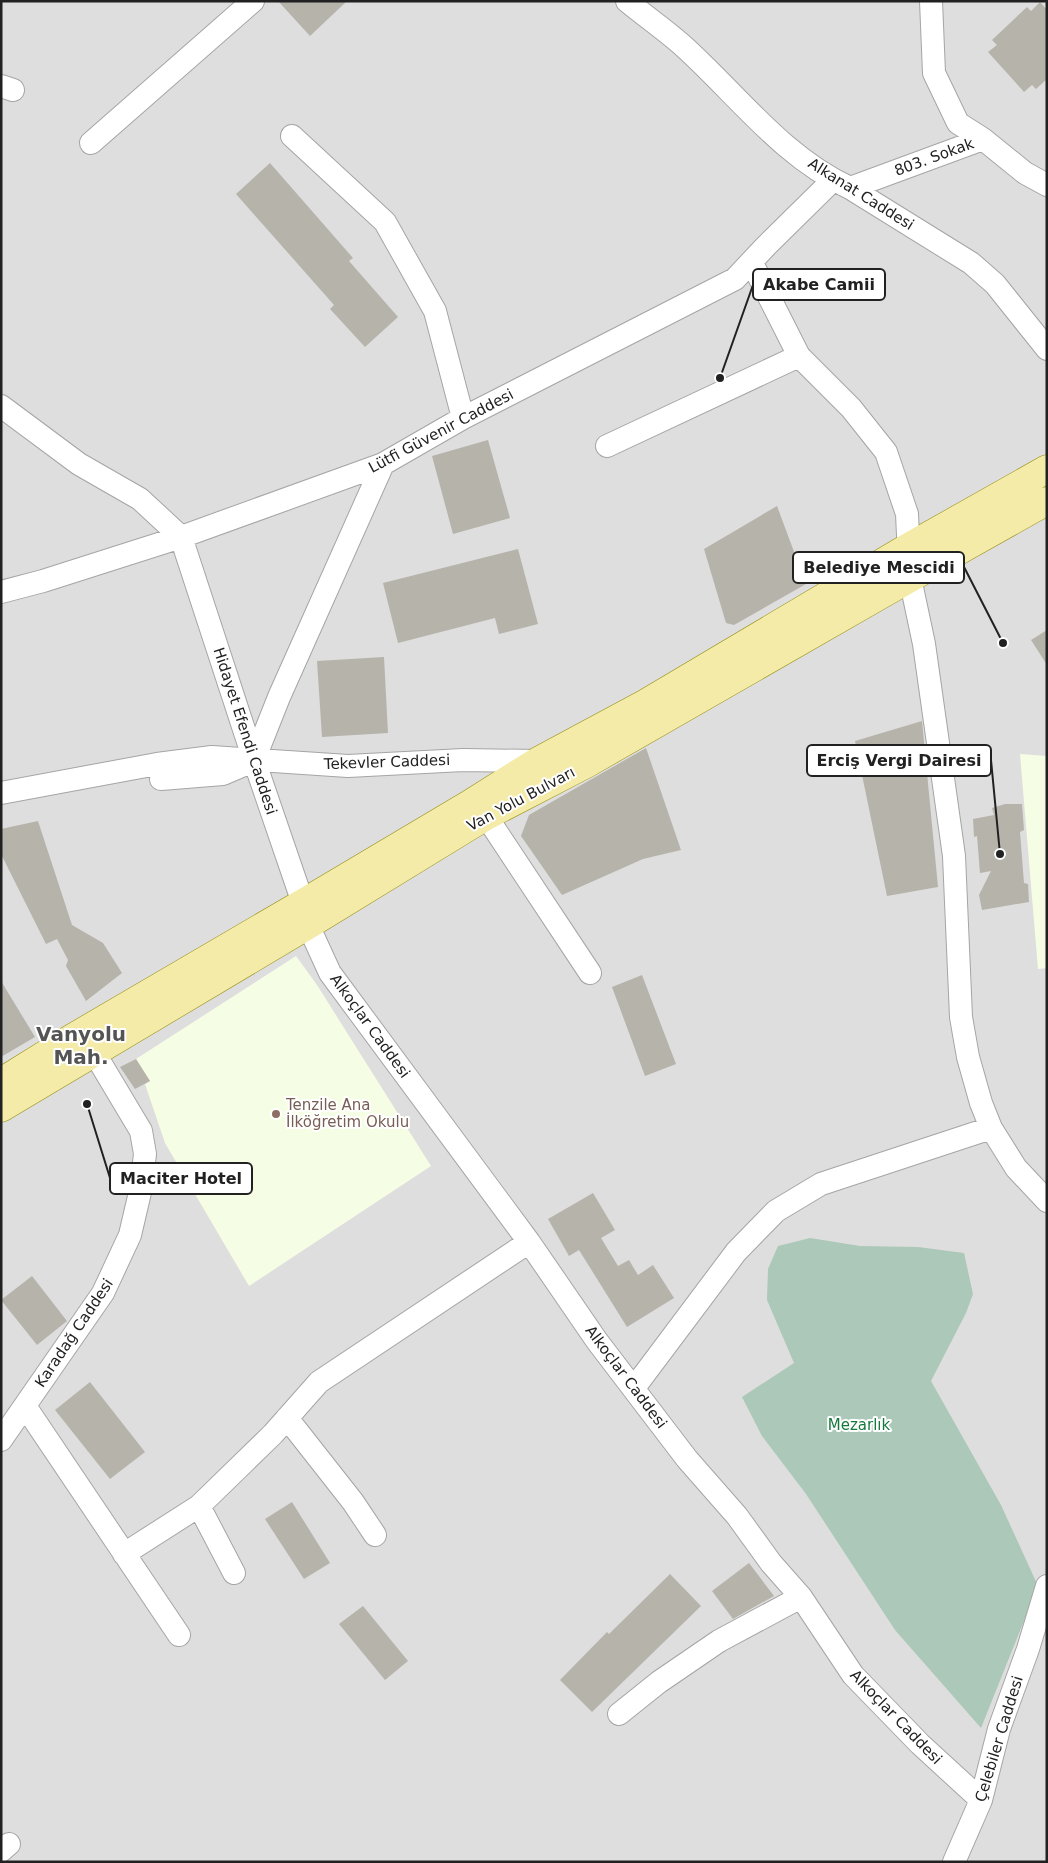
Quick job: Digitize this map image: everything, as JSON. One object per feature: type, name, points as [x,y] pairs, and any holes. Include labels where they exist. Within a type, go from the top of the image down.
[{"type":"main road","points":[[1,1082],[67,1041],[306,914],[468,805],[538,761],[646,702],[907,548],[1047,469]]},
{"type":"main road","name":"Van Yolu Bulvarı","points":[[1,1108],[95,1054],[306,914],[586,764],[1047,501]]},
{"type":"street","points":[[92,143],[253,1]]},
{"type":"street","name":"Alkanat Caddesi","points":[[627,1],[682,45],[758,120],[792,150],[841,184],[971,263],[994,284],[1047,349]]},
{"type":"street","name":"803. Sokak","points":[[931,1],[934,73],[958,123],[983,139]]},
{"type":"street","points":[[292,136],[385,222],[435,311],[463,418]]},
{"type":"street","points":[[983,139],[1019,168],[1047,185]]},
{"type":"street","name":"803. Sokak","points":[[841,184],[983,139]]},
{"type":"street","name":"Lütfi Güvenir Caddesi","points":[[1,592],[43,581],[181,537],[383,464],[463,418],[735,279],[766,246],[841,184]]},
{"type":"street","points":[[752,263],[799,356],[851,408],[886,452],[907,514],[907,548],[910,578],[924,644],[954,856],[961,1017],[968,1057],[981,1103],[991,1128],[1016,1168],[1047,1201]]},
{"type":"street","points":[[607,446],[799,356]]},
{"type":"street","points":[[1,406],[79,464],[140,499],[181,537]]},
{"type":"street","points":[[1,793],[156,764],[212,757],[254,760],[279,697],[383,464]]},
{"type":"street","name":"Hidayet Efendi Caddesi","points":[[181,537],[306,914]]},
{"type":"street","name":"Tekevler Caddesi","points":[[1,808],[132,783],[223,774],[254,760],[348,766],[463,760],[538,761]]},
{"type":"street","points":[[486,816],[590,973]]},
{"type":"street","name":"Alkoçlar Caddesi","points":[[306,914],[330,973],[529,1242],[598,1341],[687,1459],[722,1498],[771,1563],[801,1597],[853,1675],[920,1744],[981,1800]]},
{"type":"street","name":"Karadağ Caddesi","points":[[1,1440],[103,1293],[130,1235],[141,1188],[145,1154],[141,1131],[95,1054]]},
{"type":"street","points":[[634,1388],[736,1252],[776,1211],[821,1184],[991,1128]]},
{"type":"street","points":[[124,1554],[199,1506],[273,1434],[319,1382],[529,1242]]},
{"type":"street","points":[[25,1406],[178,1635]]},
{"type":"street","points":[[287,1418],[353,1502],[375,1535]]},
{"type":"street","points":[[199,1506],[234,1573]]},
{"type":"street","name":"Çelebiler Caddesi","points":[[954,1862],[981,1800],[998,1729],[1028,1649],[1047,1586]]},
{"type":"street","points":[[619,1714],[659,1682],[719,1641],[801,1597]]},
{"type":"shaded area","points":[[1,1],[1047,1],[1047,1862],[1,1862]]},
{"type":"shaded area","points":[[1020,754],[1047,756],[1047,968],[1038,969]]},
{"type":"shaded area","name":"Tenzile Ana İlköğretim Okulu","points":[[296,956],[317,985],[431,1166],[249,1286],[165,1143],[145,1084],[150,1081],[136,1059]]},
{"type":"green space","name":"Mezarlık","points":[[810,1238],[860,1246],[918,1247],[964,1253],[973,1294],[966,1313],[931,1381],[1001,1505],[1038,1586],[981,1728],[895,1630],[806,1494],[762,1436],[742,1397],[794,1363],[767,1300],[768,1269],[778,1246]]},
{"type":"building","points":[[278,1],[347,1],[310,36]]},
{"type":"building","points":[[1040,2],[1047,10],[1047,79],[1036,89],[1032,85],[1024,92],[988,52],[997,45],[992,40],[1027,7],[1031,11]]},
{"type":"building","points":[[270,163],[353,258],[349,261],[398,317],[365,347],[330,309],[334,305],[236,194]]},
{"type":"building","points":[[488,440],[510,518],[453,534],[432,456]]},
{"type":"building","points":[[777,506],[806,584],[734,625],[726,623],[704,549]]},
{"type":"building","points":[[518,549],[538,624],[499,634],[495,618],[398,643],[383,583]]},
{"type":"building","points":[[1047,630],[1047,665],[1031,640]]},
{"type":"building","points":[[384,657],[388,733],[322,737],[317,661]]},
{"type":"building","points":[[922,721],[938,887],[887,896],[855,741]]},
{"type":"building","points":[[646,748],[681,850],[643,859],[562,895],[521,836],[529,815]]},
{"type":"building","points":[[1005,804],[1022,804],[1024,830],[1020,832],[1024,883],[1028,884],[1029,902],[982,910],[979,895],[991,871],[980,873],[977,836],[974,837],[973,819],[994,815],[992,808]]},
{"type":"building","points":[[38,821],[72,925],[103,943],[122,973],[86,1001],[66,966],[68,960],[57,939],[46,944],[1,854],[1,829]]},
{"type":"building","points":[[642,975],[676,1064],[645,1076],[612,987]]},
{"type":"building","points":[[1,981],[35,1037],[1,1057]]},
{"type":"building","points":[[136,1059],[150,1081],[135,1089],[120,1067]]},
{"type":"building","points":[[593,1193],[615,1230],[601,1238],[618,1266],[629,1260],[638,1275],[653,1265],[674,1298],[627,1327],[579,1250],[569,1256],[548,1219]]},
{"type":"building","points":[[32,1276],[67,1321],[37,1345],[1,1300]]},
{"type":"building","points":[[90,1382],[145,1452],[110,1479],[55,1410]]},
{"type":"building","points":[[292,1502],[330,1563],[304,1579],[265,1519]]},
{"type":"building","points":[[749,1563],[774,1596],[733,1619],[712,1591]]},
{"type":"building","points":[[670,1574],[701,1606],[592,1712],[560,1680],[607,1632],[609,1634]]},
{"type":"building","points":[[363,1606],[408,1661],[385,1680],[339,1624]]},
{"type":"place","name":"Akabe Camii","points":[[720,378]]},
{"type":"place","name":"Belediye Mescidi","points":[[1003,643]]},
{"type":"place","name":"Erciş Vergi Dairesi","points":[[1000,854]]},
{"type":"place","name":"Maciter Hotel","points":[[87,1104]]},
{"type":"place","name":"Tenzile Ana İlköğretim Okulu","points":[[276,1114]]},
{"type":"district","name":"Vanyolu Mah.","points":[[81,1046]]}]
